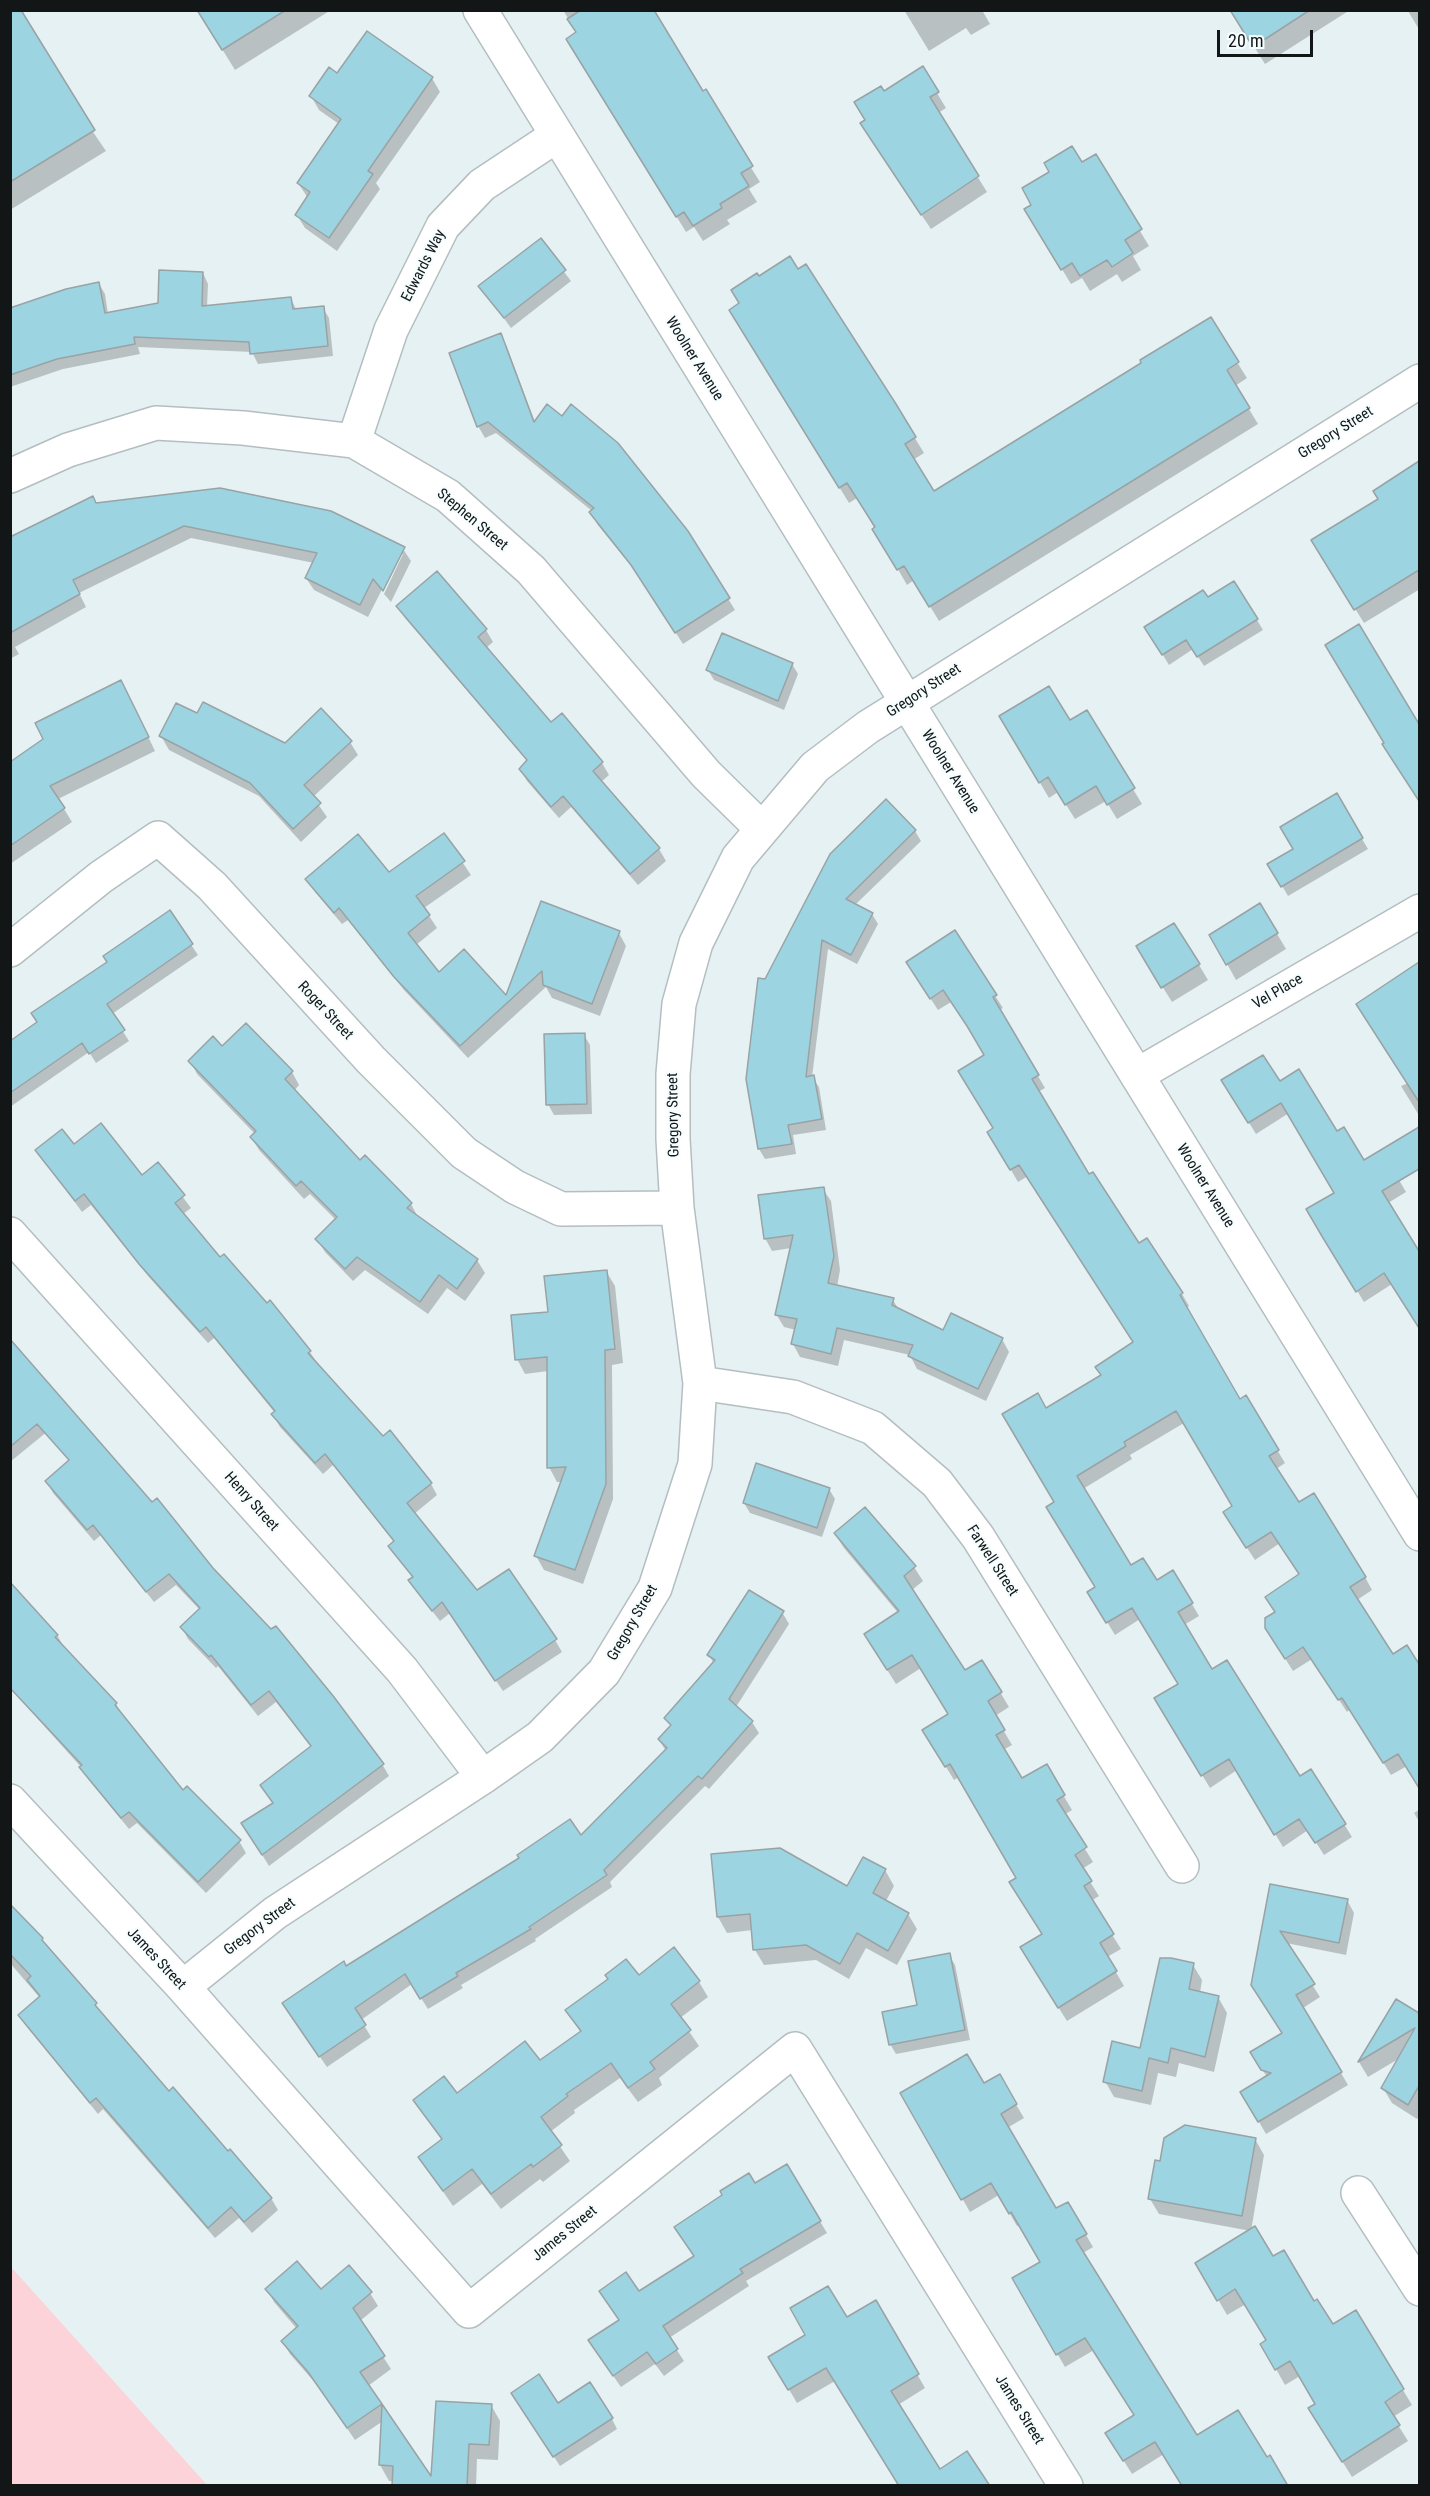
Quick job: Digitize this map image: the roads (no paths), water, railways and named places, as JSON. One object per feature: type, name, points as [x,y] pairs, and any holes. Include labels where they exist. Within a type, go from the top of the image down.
[{"type":"street","name":"Woolner Avenue","points":[[480,10],[1419,1534]]},
{"type":"street","name":"Edwards Way","points":[[354,441],[391,330],[443,226],[482,185],[556,136]]},
{"type":"street","name":"Gregory Street","points":[[183,1987],[276,1913],[540,1737],[604,1672],[655,1588],[695,1464],[700,1383],[677,1208],[673,1074],[679,1004],[696,943],[738,858],[815,767],[906,701],[1419,381]]},
{"type":"street","name":"Stephen Street","points":[[10,476],[68,450],[156,423],[243,428],[354,441],[448,496],[531,570],[706,774],[762,829]]},
{"type":"street","name":"Roger Street","points":[[10,950],[100,877],[158,838],[212,886],[371,1060],[464,1153],[515,1187],[561,1209],[677,1208]]},
{"type":"street","name":"Vel Place","points":[[1137,1075],[1419,911]]},
{"type":"street","name":"Henry Street","points":[[10,1234],[402,1670],[483,1777]]},
{"type":"street","name":"Farwell Street","points":[[700,1383],[793,1397],[873,1428],[937,1483],[978,1537],[1182,1866]]},
{"type":"street","name":"James Street","points":[[10,1801],[183,1987],[469,2311],[795,2049],[1066,2486]]},
{"type":"street","points":[[1358,2193],[1419,2289]]}]
